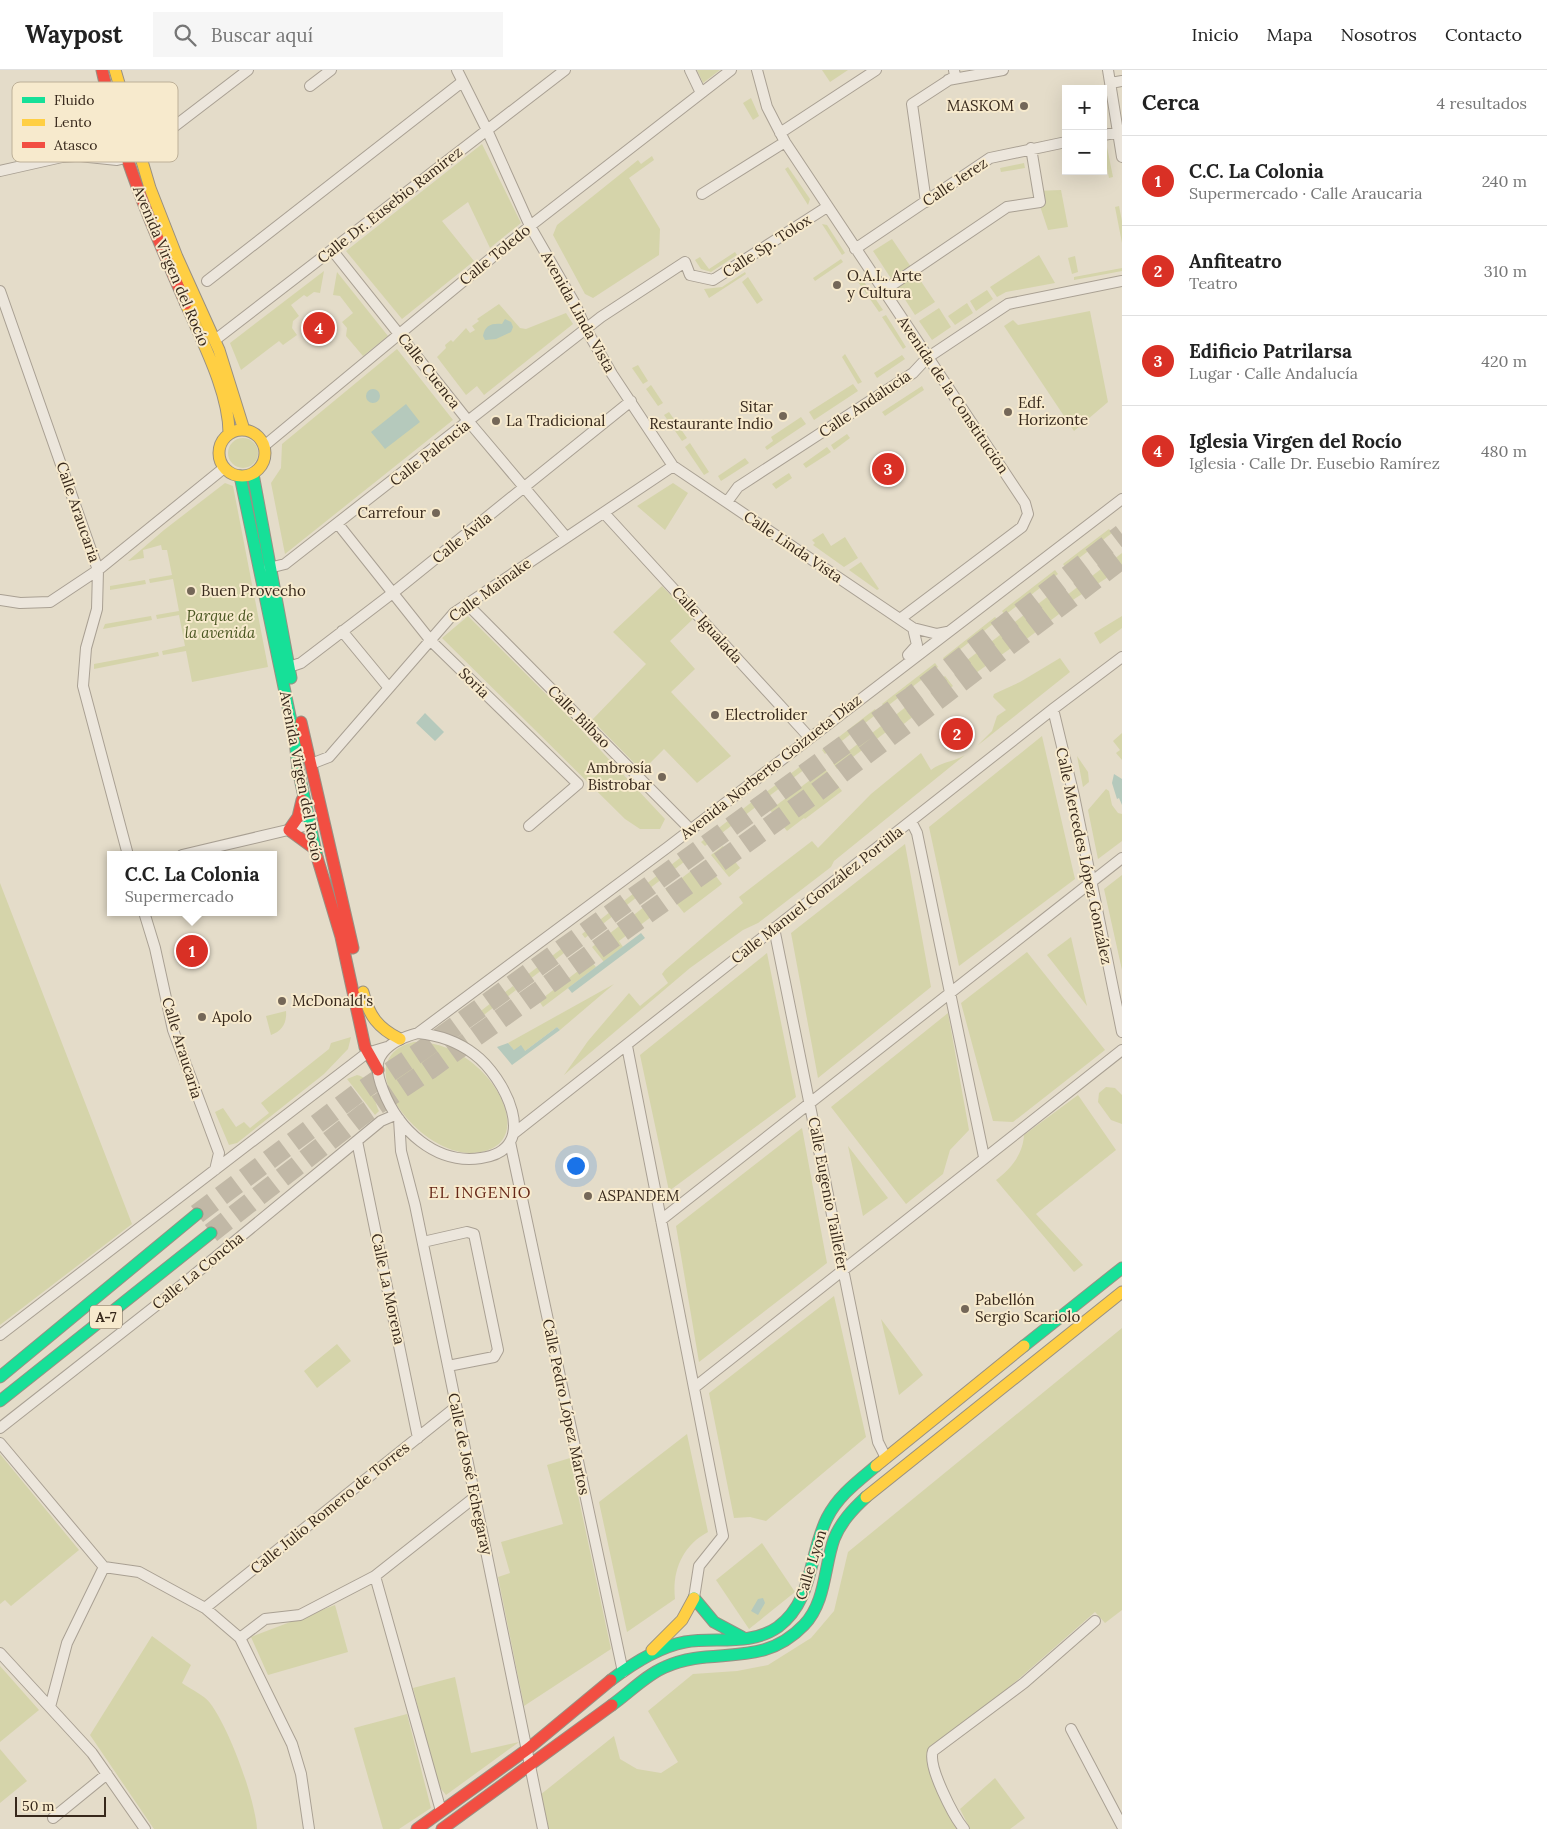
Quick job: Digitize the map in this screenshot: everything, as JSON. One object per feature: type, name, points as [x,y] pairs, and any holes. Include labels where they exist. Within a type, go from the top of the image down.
[{"type":"main road","name":"Avenida Virgen del Rocío","points":[[134,162],[216,340],[244,430]]},
{"type":"main road","name":"Avenida Virgen del Rocío","points":[[134,162],[162,252],[205,347],[225,403],[230,419],[229,433]]},
{"type":"main road","points":[[244,430],[257,435],[264,446],[265,455],[263,464],[252,474],[240,476],[224,468],[218,453],[221,442],[229,433],[244,430]]},
{"type":"main road","name":"Avenida Virgen del Rocío","points":[[252,474],[289,667],[368,1010],[372,1020],[381,1030],[400,1039]]},
{"type":"main road","name":"Avenida Virgen del Rocío","points":[[240,476],[295,740],[309,825],[322,880],[341,937],[367,1053],[378,1070]]},
{"type":"main road","points":[[311,764],[308,776],[316,814],[309,825],[319,830],[334,887],[343,903]]},
{"type":"main road","points":[[303,794],[302,808],[289,830],[315,849]]},
{"type":"main road","name":"A-7","points":[[0,1376],[197,1214]]},
{"type":"main road","name":"A-7","points":[[0,1401],[211,1233]]},
{"type":"main road","name":"Calle Lyon","points":[[417,1829],[526,1750],[644,1657],[668,1647],[696,1640],[749,1639],[771,1632],[793,1615],[804,1598],[819,1538],[832,1508],[844,1493],[1122,1268]]},
{"type":"main road","points":[[12,1351],[81,1300],[116,1280]]},
{"type":"main road","name":"Calle Lyon","points":[[444,1829],[664,1667],[698,1657],[747,1656],[777,1645],[804,1625],[817,1606],[834,1540],[849,1513],[870,1494],[1122,1292]]},
{"type":"main road","points":[[0,1406],[12,1392]]},
{"type":"main road","points":[[694,1598],[716,1625],[749,1639]]},
{"type":"main road","points":[[644,1657],[680,1624],[691,1609],[694,1598]]},
{"type":"street","points":[[178,122],[248,70]]},
{"type":"street","points":[[310,86],[331,70]]},
{"type":"street","name":"Avenida Linda Vista","points":[[457,70],[487,130],[530,226],[586,329],[673,466]]},
{"type":"street","name":"Calle Dr. Eusebio Ramírez","points":[[216,340],[565,70]]},
{"type":"street","points":[[690,70],[701,94]]},
{"type":"street","name":"Calle Toledo","points":[[264,446],[530,226],[731,70]]},
{"type":"street","name":"Avenida de la Constitución","points":[[757,70],[768,107],[783,137],[827,207],[1025,503],[1028,514],[1022,526],[900,619]]},
{"type":"street","points":[[702,194],[876,70]]},
{"type":"street","points":[[926,202],[912,104],[955,76],[954,70]]},
{"type":"street","points":[[947,81],[1003,70]]},
{"type":"street","points":[[1108,70],[1120,132],[1122,157]]},
{"type":"street","points":[[1111,83],[1122,80]]},
{"type":"street","points":[[207,281],[462,82]]},
{"type":"street","points":[[1107,134],[1120,132]]},
{"type":"street","name":"Calle Jerez","points":[[855,249],[990,158],[1062,143]]},
{"type":"street","points":[[883,291],[1007,208],[1040,202],[1031,148]]},
{"type":"street","points":[[0,171],[40,162]]},
{"type":"street","name":"Calle Sp. Tolox","points":[[586,329],[685,262],[690,276],[713,280],[827,207]]},
{"type":"street","name":"Calle Cuenca","points":[[332,250],[469,422],[566,537]]},
{"type":"street","name":"Calle Andalucía","points":[[727,502],[738,487],[914,373],[927,358],[1008,304],[1122,281]]},
{"type":"street","name":"Calle Araucaria","points":[[0,291],[98,570],[96,609],[86,648],[83,686],[127,851]]},
{"type":"street","name":"Calle Palencia","points":[[269,568],[285,564],[586,329]]},
{"type":"street","name":"Calle Ávila","points":[[289,667],[301,664],[394,592],[631,401]]},
{"type":"street","name":"Calle Linda Vista","points":[[673,466],[913,628],[937,634],[948,632]]},
{"type":"street","name":"Calle Mainake","points":[[311,764],[329,757],[450,617],[673,466]]},
{"type":"street","points":[[0,600],[20,603],[50,602],[98,570],[224,468]]},
{"type":"street","name":"Avenida Norberto Goizueta Díaz","points":[[418,1033],[690,830],[892,673],[1122,499]]},
{"type":"street","name":"Calle Igualada","points":[[604,513],[809,737]]},
{"type":"street","name":"Soria","points":[[338,524],[431,640],[578,784],[529,826]]},
{"type":"street","name":"Calle Bilbao","points":[[467,604],[690,830]]},
{"type":"street","points":[[892,673],[898,663],[915,649],[918,640],[913,628]]},
{"type":"street","points":[[342,631],[389,688]]},
{"type":"street","name":"Calle Manuel González Portilla","points":[[512,1138],[774,928],[1122,657]]},
{"type":"street","name":"Calle Mercedes López González","points":[[1053,709],[1074,796],[1122,1032]]},
{"type":"street","points":[[911,821],[917,833],[984,1157]]},
{"type":"street","points":[[199,851],[309,825]]},
{"type":"street","points":[[661,1220],[1122,858]]},
{"type":"street","name":"Calle Araucaria","points":[[145,916],[155,948],[173,1030],[219,1153]]},
{"type":"street","name":"Calle Eugenio Taillefer","points":[[774,928],[878,1442],[886,1458]]},
{"type":"street","points":[[418,1033],[439,1036],[455,1042],[484,1063],[498,1078],[512,1106],[512,1138],[499,1151],[484,1158],[452,1156],[424,1144],[397,1117],[384,1092],[378,1070],[379,1058],[387,1048],[400,1039],[418,1033]]},
{"type":"street","points":[[626,1046],[723,1536],[699,1566],[694,1598]]},
{"type":"street","points":[[0,1336],[367,1053],[387,1048]]},
{"type":"street","points":[[695,1387],[984,1157],[1122,1050]]},
{"type":"street","name":"Calle La Concha","points":[[0,1428],[172,1293],[380,1121],[397,1117]]},
{"type":"street","name":"Calle de José Echegaray","points":[[397,1117],[400,1151],[407,1171],[423,1242],[543,1829]]},
{"type":"street","name":"Calle Pedro López Martos","points":[[512,1138],[623,1672]]},
{"type":"street","name":"Calle La Morena","points":[[357,1141],[418,1438]]},
{"type":"street","points":[[215,1170],[219,1153],[227,1156],[237,1154]]},
{"type":"street","points":[[423,1242],[467,1232],[474,1234],[498,1350],[494,1356],[448,1366]]},
{"type":"street","name":"Calle Julio Romero de Torres","points":[[204,1608],[456,1407]]},
{"type":"street","points":[[0,1443],[104,1567],[139,1572],[204,1608],[240,1638],[292,1744],[301,1774],[309,1829]]},
{"type":"street","points":[[240,1638],[265,1619],[300,1616],[375,1576],[475,1497]]},
{"type":"street","points":[[50,1707],[67,1643],[104,1567]]},
{"type":"street","points":[[375,1576],[441,1812]]},
{"type":"street","points":[[964,1829],[938,1779],[931,1759],[933,1751],[1024,1683],[1095,1621]]},
{"type":"street","points":[[0,1653],[92,1753],[145,1829]]},
{"type":"street","points":[[1071,1729],[1122,1826]]},
{"type":"street","points":[[53,1818],[107,1774]]},
{"type":"green space","points":[[697,70],[720,70],[703,83]]},
{"type":"green space","points":[[822,70],[848,70],[830,82]]},
{"type":"green space","points":[[751,98],[759,116],[753,120],[743,103]]},
{"type":"green space","points":[[482,144],[521,223],[490,248],[468,202],[442,221],[474,261],[402,319],[346,251]]},
{"type":"green space","points":[[1107,147],[1113,177],[1109,178],[1107,169]]},
{"type":"green space","points":[[652,156],[654,160],[629,178],[660,229],[659,255],[593,298],[585,294],[553,235],[557,225],[638,160],[641,164]]},
{"type":"green space","points":[[1024,163],[1025,168],[1001,172],[1000,168]]},
{"type":"green space","points":[[788,167],[810,199],[808,205],[785,169]]},
{"type":"green space","points":[[1061,190],[1068,227],[1048,230],[1035,191]]},
{"type":"green space","points":[[1119,206],[1122,221],[1122,243],[1115,207]]},
{"type":"green space","points":[[822,224],[827,225],[845,253],[842,255]]},
{"type":"green space","points":[[892,239],[911,267],[892,280],[873,251]]},
{"type":"green space","points":[[735,252],[737,255],[711,272],[701,269],[695,260],[700,257],[709,269]]},
{"type":"green space","points":[[1039,255],[1055,283],[1006,292],[997,297],[990,287]]},
{"type":"green space","points":[[1075,256],[1078,272],[1072,274],[1068,258]]},
{"type":"green space","points":[[841,259],[843,262],[815,281],[813,278]]},
{"type":"green space","points":[[1122,268],[1122,271],[1074,280],[1074,277]]},
{"type":"green space","points":[[324,271],[320,293],[314,292],[307,297],[304,295],[291,305],[299,316],[293,321],[292,328],[297,335],[283,345],[279,341],[241,370],[230,343]]},
{"type":"green space","points":[[337,272],[388,336],[363,356],[346,336],[347,328],[342,322],[353,313],[340,296],[333,295]]},
{"type":"green space","points":[[745,272],[746,274],[709,298],[704,289],[722,287]]},
{"type":"green space","points":[[916,274],[935,302],[915,315],[897,287]]},
{"type":"green space","points":[[860,276],[883,310],[879,312],[856,279]]},
{"type":"green space","points":[[748,277],[763,300],[757,304],[742,282]]},
{"type":"green space","points":[[987,290],[993,299],[976,311],[970,301]]},
{"type":"green space","points":[[967,303],[973,313],[955,325],[948,316]]},
{"type":"green space","points":[[499,304],[520,328],[526,329],[566,313],[573,324],[484,395],[477,386],[466,395],[437,357],[446,348],[445,345],[451,340],[453,342],[466,328],[470,333],[475,330],[472,326],[479,321],[477,319]]},
{"type":"green space","points":[[939,308],[951,327],[932,340],[919,321]]},
{"type":"green space","points":[[1090,311],[1108,402],[1074,431],[1004,326],[1013,320],[1018,325]]},
{"type":"green space","points":[[886,315],[906,347],[903,349],[882,317]]},
{"type":"green space","points":[[397,349],[453,420],[285,554],[271,483],[281,468],[282,444]]},
{"type":"green space","points":[[845,354],[862,382],[858,384],[842,357]]},
{"type":"green space","points":[[902,355],[905,359],[877,378],[874,373]]},
{"type":"green space","points":[[638,365],[648,381],[643,384],[632,368]]},
{"type":"green space","points":[[853,384],[858,391],[814,420],[809,412]]},
{"type":"green space","points":[[651,385],[663,403],[658,406],[646,389]]},
{"type":"green space","points":[[922,386],[924,390],[885,416],[882,412]]},
{"type":"green space","points":[[669,412],[687,438],[682,441],[664,415]]},
{"type":"green space","points":[[801,417],[806,424],[767,450],[765,447],[773,441],[771,437]]},
{"type":"green space","points":[[847,434],[850,438],[834,450],[831,445]]},
{"type":"green space","points":[[243,438],[254,442],[258,453],[254,464],[243,468],[232,464],[228,453],[232,442]]},
{"type":"green space","points":[[690,443],[709,472],[704,475],[685,447]]},
{"type":"green space","points":[[827,447],[831,452],[806,468],[803,464]]},
{"type":"green space","points":[[745,458],[749,463],[721,481],[718,476]]},
{"type":"green space","points":[[789,473],[792,478],[776,489],[772,484]]},
{"type":"green space","name":"Parque de la avenida","points":[[225,483],[233,486],[268,667],[192,682],[186,651],[163,655],[162,651],[185,646],[179,615],[157,619],[156,615],[179,611],[173,579],[150,583],[149,579],[172,575],[167,550],[162,550],[161,545],[143,550],[144,558],[128,561],[164,530]]},
{"type":"green space","points":[[673,483],[688,493],[665,530],[637,506]]},
{"type":"green space","points":[[1109,529],[1112,533],[1066,568],[1063,564]]},
{"type":"green space","points":[[823,533],[831,546],[845,537],[858,558],[844,567],[813,545],[815,543],[812,540]]},
{"type":"green space","points":[[1122,553],[1122,568],[1062,607],[1063,611],[1024,641],[1012,624],[1051,594],[1058,602]]},
{"type":"green space","points":[[861,562],[879,589],[877,590],[849,570]]},
{"type":"green space","points":[[1055,570],[1058,574],[1005,615],[1002,611]]},
{"type":"green space","points":[[145,580],[146,584],[110,590],[110,586]]},
{"type":"green space","points":[[662,586],[693,619],[670,641],[695,669],[671,692],[731,756],[697,783],[664,749],[642,771],[592,720],[646,664],[613,632]]},
{"type":"green space","points":[[151,616],[152,620],[103,629],[105,624]]},
{"type":"green space","points":[[468,616],[573,721],[665,819],[660,829],[640,829],[625,819],[442,638]]},
{"type":"green space","points":[[1122,616],[1122,628],[1100,644],[1094,633]]},
{"type":"green space","points":[[995,617],[998,620],[945,661],[943,658]]},
{"type":"green space","points":[[1004,632],[1014,646],[963,682],[954,670]]},
{"type":"green space","points":[[158,652],[159,656],[94,669],[94,664]]},
{"type":"green space","points":[[1060,658],[1070,672],[977,746],[992,731],[997,716],[1006,710],[993,697],[994,694],[1020,682]]},
{"type":"green space","points":[[935,663],[938,667],[885,708],[882,704]]},
{"type":"green space","points":[[945,676],[953,686],[937,698],[930,688]]},
{"type":"green space","points":[[907,706],[915,715],[900,727],[893,717]]},
{"type":"green space","points":[[875,709],[878,713],[825,754],[822,750]]},
{"type":"green space","points":[[885,723],[890,729],[837,769],[833,763]]},
{"type":"green space","points":[[1122,733],[1122,760],[1116,753],[1120,750],[1113,741]]},
{"type":"green space","points":[[1042,736],[1075,879],[959,966],[929,827]]},
{"type":"green space","points":[[921,753],[931,770],[965,755],[834,861],[831,867],[758,923],[743,930],[690,968],[564,1075],[588,1041],[629,993],[640,1006],[668,983],[662,974],[665,970],[743,903],[739,897],[812,841],[818,848],[871,794]]},
{"type":"green space","points":[[814,756],[817,760],[764,800],[761,796]]},
{"type":"green space","points":[[1077,756],[1088,772],[1089,782],[1083,787]]},
{"type":"green space","points":[[825,769],[842,791],[787,831],[770,810]]},
{"type":"green space","points":[[1106,789],[1109,791],[1112,805],[1118,813],[1122,814],[1122,841],[1098,859],[1088,810]]},
{"type":"green space","points":[[753,801],[757,806],[705,846],[701,842]]},
{"type":"green space","points":[[905,844],[931,987],[818,1078],[791,933]]},
{"type":"green space","points":[[723,846],[740,868],[729,877],[711,855]]},
{"type":"green space","points":[[693,848],[697,852],[645,892],[641,888]]},
{"type":"green space","points":[[704,861],[722,884],[684,913],[666,890]]},
{"type":"green space","points":[[1122,875],[1122,970],[1104,889]]},
{"type":"green space","points":[[0,883],[132,1224],[0,1325]]},
{"type":"green space","points":[[634,893],[637,897],[585,938],[582,934]]},
{"type":"green space","points":[[644,907],[651,917],[619,941],[623,947],[604,962],[592,947]]},
{"type":"green space","points":[[1071,937],[1087,1006],[1047,955]]},
{"type":"green space","points":[[574,939],[577,943],[525,983],[522,979]]},
{"type":"green space","points":[[1027,952],[1105,1050],[1013,1122],[993,1121],[961,1003]]},
{"type":"green space","points":[[767,953],[796,1097],[669,1191],[640,1055]]},
{"type":"green space","points":[[591,961],[596,967],[543,1007],[539,1001]]},
{"type":"green space","points":[[614,984],[560,1030],[557,1027],[525,1051],[514,1050],[508,1043]]},
{"type":"green space","points":[[513,986],[516,990],[476,1021],[473,1017]]},
{"type":"green space","points":[[286,1011],[286,1019],[283,1026],[271,1035],[266,1016]]},
{"type":"green space","points":[[948,1013],[969,1130],[950,1150],[943,1174],[906,1204],[831,1107]]},
{"type":"green space","points":[[351,1037],[348,1049],[324,1074],[237,1143],[229,1145],[215,1112],[223,1108],[236,1127],[244,1122],[250,1128],[269,1113],[261,1103],[329,1049],[331,1043]]},
{"type":"green space","points":[[414,1042],[441,1046],[465,1058],[485,1075],[500,1095],[507,1116],[506,1134],[494,1147],[472,1153],[451,1149],[430,1139],[411,1123],[396,1104],[388,1085],[386,1066],[394,1051]]},
{"type":"green space","points":[[357,1075],[366,1080],[372,1090],[379,1111],[375,1115],[347,1079]]},
{"type":"green space","points":[[1106,1087],[1115,1088],[1122,1095],[1122,1124],[1111,1120],[1098,1102],[1099,1093]]},
{"type":"green space","points":[[1078,1095],[1116,1150],[1036,1214],[1083,1265],[1074,1272],[996,1180],[1007,1171],[1019,1155],[1024,1135]]},
{"type":"green space","points":[[802,1128],[827,1263],[699,1362],[676,1226]]},
{"type":"green space","points":[[848,1146],[888,1198],[863,1216]]},
{"type":"green space","points":[[834,1296],[866,1437],[766,1521],[750,1517],[734,1518],[709,1393]]},
{"type":"green space","points":[[881,1319],[923,1375],[899,1395]]},
{"type":"green space","points":[[1122,1328],[1122,1610],[1105,1623],[1095,1612],[965,1726],[929,1747],[928,1757],[957,1829],[548,1829],[540,1795],[614,1736],[620,1759],[637,1769],[661,1773],[678,1762],[648,1711],[693,1674],[737,1671],[768,1665],[811,1638],[834,1611],[848,1552]]},
{"type":"green space","points":[[337,1344],[351,1361],[317,1388],[304,1371]]},
{"type":"green space","points":[[687,1434],[708,1532],[691,1544],[681,1560],[675,1579],[675,1599],[627,1632],[599,1502]]},
{"type":"green space","points":[[0,1454],[79,1550],[11,1606],[5,1600],[0,1604]]},
{"type":"green space","points":[[570,1458],[611,1649],[524,1706],[498,1577],[510,1573],[501,1542],[563,1524],[547,1465]]},
{"type":"green space","points":[[762,1543],[795,1592],[749,1629],[716,1580]]},
{"type":"green space","points":[[335,1605],[348,1652],[268,1675],[251,1637]]},
{"type":"green space","points":[[152,1636],[191,1665],[182,1683],[210,1703],[225,1729],[246,1782],[257,1829],[154,1829],[90,1735]]},
{"type":"green space","points":[[0,1666],[39,1710],[0,1742]]},
{"type":"green space","points":[[455,1677],[471,1753],[519,1742],[446,1795],[438,1785],[413,1688]]},
{"type":"green space","points":[[407,1714],[431,1808],[399,1829],[383,1829],[354,1728]]},
{"type":"green space","points":[[0,1749],[27,1781],[0,1803]]},
{"type":"green space","points":[[995,1778],[1025,1818],[1010,1829],[970,1829],[960,1809]]},
{"type":"shaded area","points":[[505,319],[511,322],[513,327],[511,332],[496,339],[485,340],[483,336],[487,327],[492,324],[502,324]]},
{"type":"shaded area","points":[[370,389],[376,389],[380,396],[376,403],[370,403],[366,399],[366,393]]},
{"type":"shaded area","points":[[406,404],[420,422],[385,449],[371,432]]},
{"type":"shaded area","points":[[425,713],[444,732],[435,741],[416,723]]},
{"type":"shaded area","points":[[1114,774],[1122,779],[1122,805],[1119,798],[1117,799],[1112,783]]},
{"type":"shaded area","points":[[641,933],[645,938],[572,993],[568,988]]},
{"type":"shaded area","points":[[557,1027],[560,1030],[512,1065],[497,1047],[508,1043],[514,1050],[521,1045],[525,1051]]},
{"type":"shaded area","points":[[763,1598],[765,1603],[758,1615],[751,1611],[758,1599]]},
{"type":"tunnel","points":[[197,1214],[358,1093],[421,1051],[912,696],[1122,534]]},
{"type":"tunnel","points":[[211,1233],[365,1113],[429,1070],[813,795],[1122,559]]},
{"type":"traffic: fast","points":[[253,474],[291,678]]},
{"type":"traffic: fast","points":[[240,476],[295,740],[298,769],[317,857]]},
{"type":"traffic: fast","points":[[0,1377],[197,1214]]},
{"type":"traffic: fast","points":[[0,1401],[211,1233]]},
{"type":"traffic: fast","points":[[1024,1346],[1122,1268]]},
{"type":"traffic: fast","points":[[611,1680],[646,1657],[675,1644],[745,1639],[768,1633],[778,1627],[790,1616],[804,1591],[816,1547],[831,1510],[849,1490],[876,1466]]},
{"type":"traffic: fast","points":[[612,1705],[644,1679],[665,1667],[701,1657],[754,1652],[788,1639],[804,1625],[817,1606],[834,1539],[847,1516],[866,1497]]},
{"type":"traffic: fast","points":[[694,1598],[714,1622],[742,1637]]},
{"type":"traffic: slow","points":[[115,70],[119,82]]},
{"type":"traffic: slow","points":[[142,162],[150,188],[177,257],[219,350],[244,430]]},
{"type":"traffic: slow","points":[[186,304],[220,384],[228,417],[229,433]]},
{"type":"traffic: slow","points":[[247,430],[259,436],[264,444],[265,453],[264,462],[259,470],[251,475],[237,476],[225,470],[220,462],[219,448],[225,436],[233,431],[247,430]]},
{"type":"traffic: slow","points":[[363,992],[368,1008],[380,1026],[400,1039]]},
{"type":"traffic: slow","points":[[866,1497],[1122,1292]]},
{"type":"traffic: slow","points":[[876,1466],[1024,1346]]},
{"type":"traffic: slow","points":[[652,1650],[682,1620],[694,1598]]},
{"type":"traffic: jam","points":[[102,70],[105,82]]},
{"type":"traffic: jam","points":[[129,162],[149,218],[186,304]]},
{"type":"traffic: jam","points":[[301,722],[353,948]]},
{"type":"traffic: jam","points":[[302,800],[298,817],[289,830],[315,849]]},
{"type":"traffic: jam","points":[[317,857],[341,937],[365,1047],[378,1070]]},
{"type":"traffic: jam","points":[[417,1829],[529,1748],[611,1680]]},
{"type":"traffic: jam","points":[[442,1829],[612,1705]]},
{"type":"place","name":"MASKOM","points":[[1024,106]]},
{"type":"place","name":"O.A.L. Arte y Cultura","points":[[837,285]]},
{"type":"place","name":"Iglesia Virgen del Rocío","points":[[319,328]]},
{"type":"place","name":"Edf. Horizonte","points":[[1008,412]]},
{"type":"place","name":"Sitar Restaurante Indio","points":[[783,416]]},
{"type":"place","name":"La Tradicional","points":[[496,421]]},
{"type":"place","name":"Edificio Patrilarsa","points":[[888,469]]},
{"type":"place","name":"Carrefour","points":[[436,513]]},
{"type":"place","name":"Buen Provecho","points":[[191,591]]},
{"type":"place","name":"Electrolider","points":[[715,715]]},
{"type":"place","name":"Anfiteatro","points":[[957,734]]},
{"type":"place","name":"Ambrosía Bistrobar","points":[[662,777]]},
{"type":"place","name":"C.C. La Colonia","points":[[192,951]]},
{"type":"place","name":"McDonald's","points":[[282,1001]]},
{"type":"place","name":"Apolo","points":[[202,1017]]},
{"type":"place","name":"ASPANDEM","points":[[588,1196]]},
{"type":"place","name":"Pabellón Sergio Scariolo","points":[[965,1309]]},
{"type":"district","name":"EL INGENIO","points":[[480,1192]]}]
